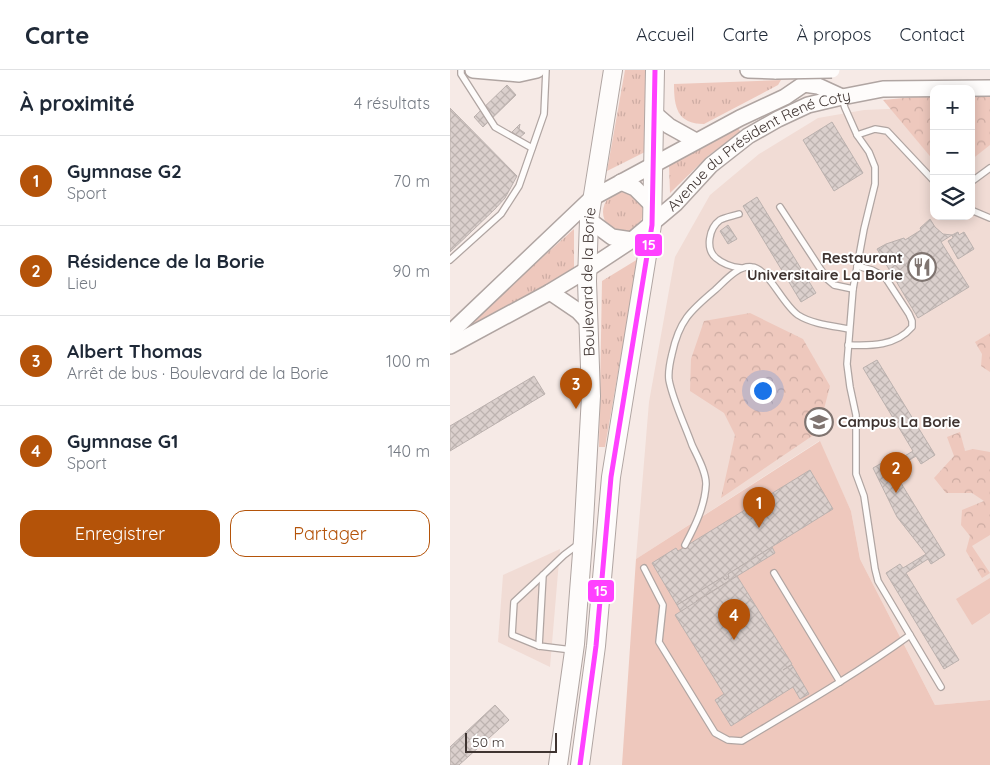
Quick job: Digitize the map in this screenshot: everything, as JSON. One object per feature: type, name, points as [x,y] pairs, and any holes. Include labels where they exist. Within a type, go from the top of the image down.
[{"type":"main road","name":"Boulevard de la Borie","points":[[558,765],[574,650],[583,540],[591,396],[588,269],[589,220],[614,70]]},
{"type":"main road","points":[[580,765],[596,646],[611,477],[652,225],[656,74]]},
{"type":"street","points":[[473,70],[519,74],[537,70]]},
{"type":"street","points":[[748,70],[832,70]]},
{"type":"street","points":[[450,333],[592,198],[696,141],[785,96],[804,77]]},
{"type":"street","points":[[804,77],[842,97]]},
{"type":"street","points":[[804,77],[808,105]]},
{"type":"street","name":"Avenue du Président René Coty","points":[[450,346],[550,292],[632,240],[676,203],[711,165],[748,136],[808,105],[883,89],[990,88]]},
{"type":"street","points":[[655,114],[669,126],[696,141]]},
{"type":"street","points":[[621,182],[635,188],[653,206]]},
{"type":"street","points":[[650,243],[676,203]]},
{"type":"street","points":[[589,220],[612,237],[632,240]]},
{"type":"street","points":[[550,292],[578,311],[589,323]]},
{"type":"lane","points":[[461,70],[461,74],[496,127],[532,148]]},
{"type":"lane","points":[[450,260],[502,214],[519,186],[544,114],[546,70]]},
{"type":"lane","points":[[842,97],[857,135],[869,152],[875,167],[875,184],[856,266],[848,345],[850,387],[856,415],[856,474],[864,496],[878,581],[942,687]]},
{"type":"lane","points":[[857,135],[876,129],[887,131],[930,177]]},
{"type":"lane","points":[[975,179],[990,168]]},
{"type":"lane","points":[[780,207],[827,279],[834,285],[853,290]]},
{"type":"lane","points":[[975,212],[990,218]]},
{"type":"lane","points":[[739,214],[720,220],[711,231],[710,247],[714,257],[723,263],[741,268]]},
{"type":"lane","points":[[685,545],[696,526],[706,483],[669,380],[676,334],[682,322],[707,296],[741,268],[748,266],[762,270],[786,304],[799,316],[815,322],[849,329]]},
{"type":"lane","points":[[848,345],[876,346],[898,338],[912,327],[910,314],[885,277],[872,270],[856,266]]},
{"type":"lane","points":[[574,650],[539,646],[512,635],[514,602],[564,554],[583,540]]},
{"type":"lane","points":[[644,568],[663,604],[660,642],[715,733],[728,740],[742,741],[880,657],[910,635]]},
{"type":"lane","points":[[774,573],[840,682]]},
{"type":"lane","points":[[539,646],[543,575]]},
{"type":"shaded area","name":"Campus La Borie","points":[[990,104],[990,700],[935,705],[860,559],[851,511],[819,441],[636,559],[649,402],[675,257],[710,195],[759,154],[818,118],[864,110],[930,107],[930,220],[975,220],[975,105]]},
{"type":"shaded area","points":[[560,549],[550,667],[498,642],[503,575]]},
{"type":"green space","points":[[625,70],[648,70],[647,151],[607,171]]},
{"type":"green space","points":[[781,80],[778,85],[704,124],[688,121],[679,113],[676,107],[674,84]]},
{"type":"green space","points":[[975,92],[990,92],[990,145],[975,157]]},
{"type":"green space","points":[[930,95],[930,156],[883,100]]},
{"type":"green space","points":[[738,128],[741,132],[709,155],[670,193],[669,165]]},
{"type":"green space","points":[[623,192],[637,198],[643,212],[637,226],[623,232],[609,226],[603,212],[609,198]]},
{"type":"green space","points":[[574,229],[574,268],[450,343],[450,340]]},
{"type":"green space","points":[[638,259],[605,447],[599,447],[602,281]]},
{"type":"green space","points":[[750,313],[803,339],[830,386],[818,432],[721,498],[735,435],[724,413],[690,391],[691,359],[704,321]]},
{"type":"green space","points":[[990,333],[990,372],[981,366],[982,354],[975,342]]},
{"type":"green space","points":[[960,432],[965,451],[973,449],[990,452],[990,535],[972,546],[990,573],[982,578],[966,551],[970,536],[961,525],[962,510],[984,501],[972,493],[946,493],[934,478],[954,456],[947,437]]},
{"type":"green space","points":[[820,441],[851,511],[860,559],[935,705],[990,700],[990,765],[622,765],[636,559]]},
{"type":"green space","points":[[990,578],[990,613],[972,625],[956,599]]},
{"type":"building","points":[[507,85],[516,95],[483,127],[474,117]]},
{"type":"building","points":[[450,108],[517,176],[505,198],[450,252]]},
{"type":"building","points":[[832,122],[863,173],[834,191],[803,140]]},
{"type":"building","points":[[520,124],[519,129],[525,133],[519,138],[512,132]]},
{"type":"building","points":[[757,197],[816,293],[801,302],[743,206]]},
{"type":"building","name":"Restaurant Universitaire La Borie","points":[[930,219],[943,234],[952,235],[941,242],[969,287],[918,318],[877,249],[904,238],[905,240],[921,230],[920,228]]},
{"type":"building","points":[[728,225],[737,239],[728,244],[720,231]]},
{"type":"building","points":[[958,232],[959,235],[964,232],[974,249],[958,259],[948,241],[953,238],[952,235]]},
{"type":"building","points":[[877,360],[935,455],[921,464],[916,456],[893,470],[945,555],[931,564],[928,559],[906,573],[959,660],[944,669],[886,573],[900,564],[903,568],[926,554],[897,517],[873,468],[887,460],[890,465],[913,451],[863,368]]},
{"type":"building","points":[[534,376],[545,394],[450,451],[450,426]]},
{"type":"building","points":[[810,470],[833,509],[728,574],[729,577],[725,580],[723,577],[677,605],[652,563],[676,548],[678,551]]},
{"type":"building","points":[[772,547],[775,553],[681,612],[677,605],[723,577],[725,580],[729,577],[728,574]]},
{"type":"building","points":[[737,576],[792,664],[783,670],[792,665],[809,694],[800,699],[793,687],[731,726],[715,700],[724,694],[675,615]]},
{"type":"building","points":[[495,705],[509,720],[459,765],[450,765],[450,747]]},
{"type":"transit line","name":"15","points":[[580,765],[596,646],[611,477],[652,225],[655,70]]},
{"type":"place","name":"Restaurant Universitaire La Borie","points":[[922,267]]},
{"type":"place","name":"Albert Thomas","points":[[576,409]]},
{"type":"place","name":"Campus La Borie","points":[[819,422]]},
{"type":"place","name":"Résidence de la Borie","points":[[896,493]]},
{"type":"place","name":"Gymnase G2","points":[[759,528]]},
{"type":"place","name":"Gymnase G1","points":[[734,640]]}]
